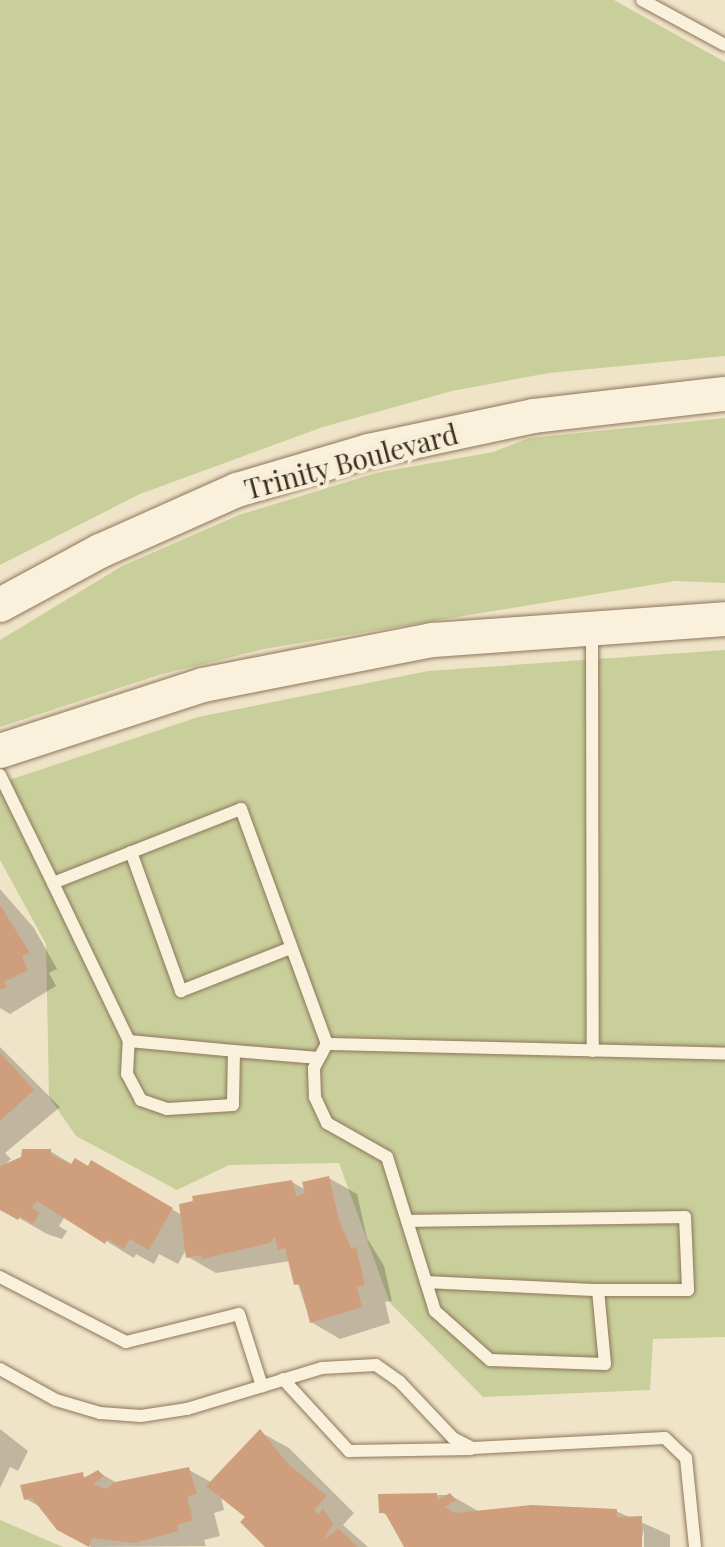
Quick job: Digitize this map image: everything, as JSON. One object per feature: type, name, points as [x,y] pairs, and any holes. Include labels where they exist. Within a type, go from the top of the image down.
[{"type":"main road","name":"Trinity Boulevard","points":[[0,605],[100,551],[237,490],[369,451],[534,416],[725,394]]},
{"type":"main road","points":[[0,751],[203,685],[433,640],[725,619]]},
{"type":"lane","points":[[642,0],[723,39]]},
{"type":"lane","points":[[592,627],[593,1051]]},
{"type":"lane","points":[[0,775],[129,1041],[127,1074],[141,1100],[167,1109],[233,1105],[234,1051]]},
{"type":"lane","points":[[53,883],[241,809],[327,1044]]},
{"type":"lane","points":[[131,852],[181,991],[291,948]]},
{"type":"lane","points":[[129,1041],[319,1058]]},
{"type":"lane","points":[[327,1044],[725,1054]]},
{"type":"lane","points":[[327,1044],[319,1058],[315,1097],[327,1123],[387,1157],[435,1311],[490,1360],[605,1364],[598,1290]]},
{"type":"lane","points":[[407,1221],[685,1217],[688,1290],[598,1290],[426,1282]]},
{"type":"lane","points":[[0,1277],[126,1342],[239,1314],[262,1386]]},
{"type":"lane","points":[[0,1369],[56,1400],[127,1415],[187,1409],[351,1362],[376,1365],[400,1382],[453,1438],[473,1448]]},
{"type":"lane","points":[[283,1379],[349,1451],[665,1438],[686,1458],[695,1547]]},
{"type":"green space","points":[[0,0],[614,0],[725,62],[725,356],[549,373],[452,391],[323,427],[140,494],[0,565]]},
{"type":"green space","points":[[725,418],[725,583],[675,581],[264,649],[159,675],[0,727],[0,640],[122,566],[239,515],[376,473],[493,452],[529,438]]},
{"type":"green space","points":[[725,650],[725,1337],[653,1339],[650,1390],[483,1397],[390,1303],[339,1163],[229,1165],[177,1190],[76,1136],[49,1097],[46,944],[0,860],[0,783],[198,717],[428,671]]},
{"type":"green space","points":[[0,1520],[63,1547],[0,1547]]},
{"type":"building","points":[[0,905],[30,953],[22,956],[28,970],[4,982],[7,987],[0,990]]},
{"type":"building","points":[[0,1052],[34,1090],[0,1121]]},
{"type":"building","points":[[22,1149],[51,1149],[51,1155],[71,1164],[75,1158],[88,1166],[91,1160],[173,1208],[149,1250],[130,1239],[124,1249],[107,1239],[105,1244],[37,1201],[32,1208],[40,1213],[33,1224],[21,1217],[23,1211],[18,1220],[0,1210],[0,1166],[21,1157]]},
{"type":"building","points":[[329,1176],[339,1220],[351,1248],[356,1247],[365,1285],[357,1287],[362,1307],[310,1323],[300,1284],[294,1285],[285,1248],[278,1250],[275,1237],[270,1243],[202,1259],[201,1255],[186,1258],[179,1204],[193,1201],[192,1196],[292,1180],[296,1196],[305,1193],[302,1182]]},
{"type":"building","points":[[260,1429],[288,1464],[327,1496],[314,1510],[318,1514],[323,1509],[333,1523],[324,1540],[338,1528],[358,1547],[265,1547],[240,1522],[245,1517],[206,1486]]},
{"type":"building","points":[[189,1467],[197,1494],[187,1497],[193,1520],[177,1525],[179,1531],[134,1543],[92,1538],[89,1547],[57,1530],[32,1498],[24,1500],[20,1485],[83,1472],[84,1478],[98,1470],[104,1476],[93,1484],[106,1489],[115,1482]]},
{"type":"building","points":[[437,1493],[437,1500],[450,1493],[456,1500],[445,1507],[455,1513],[531,1505],[617,1509],[617,1517],[642,1516],[642,1547],[404,1547],[385,1513],[379,1513],[378,1494]]}]
